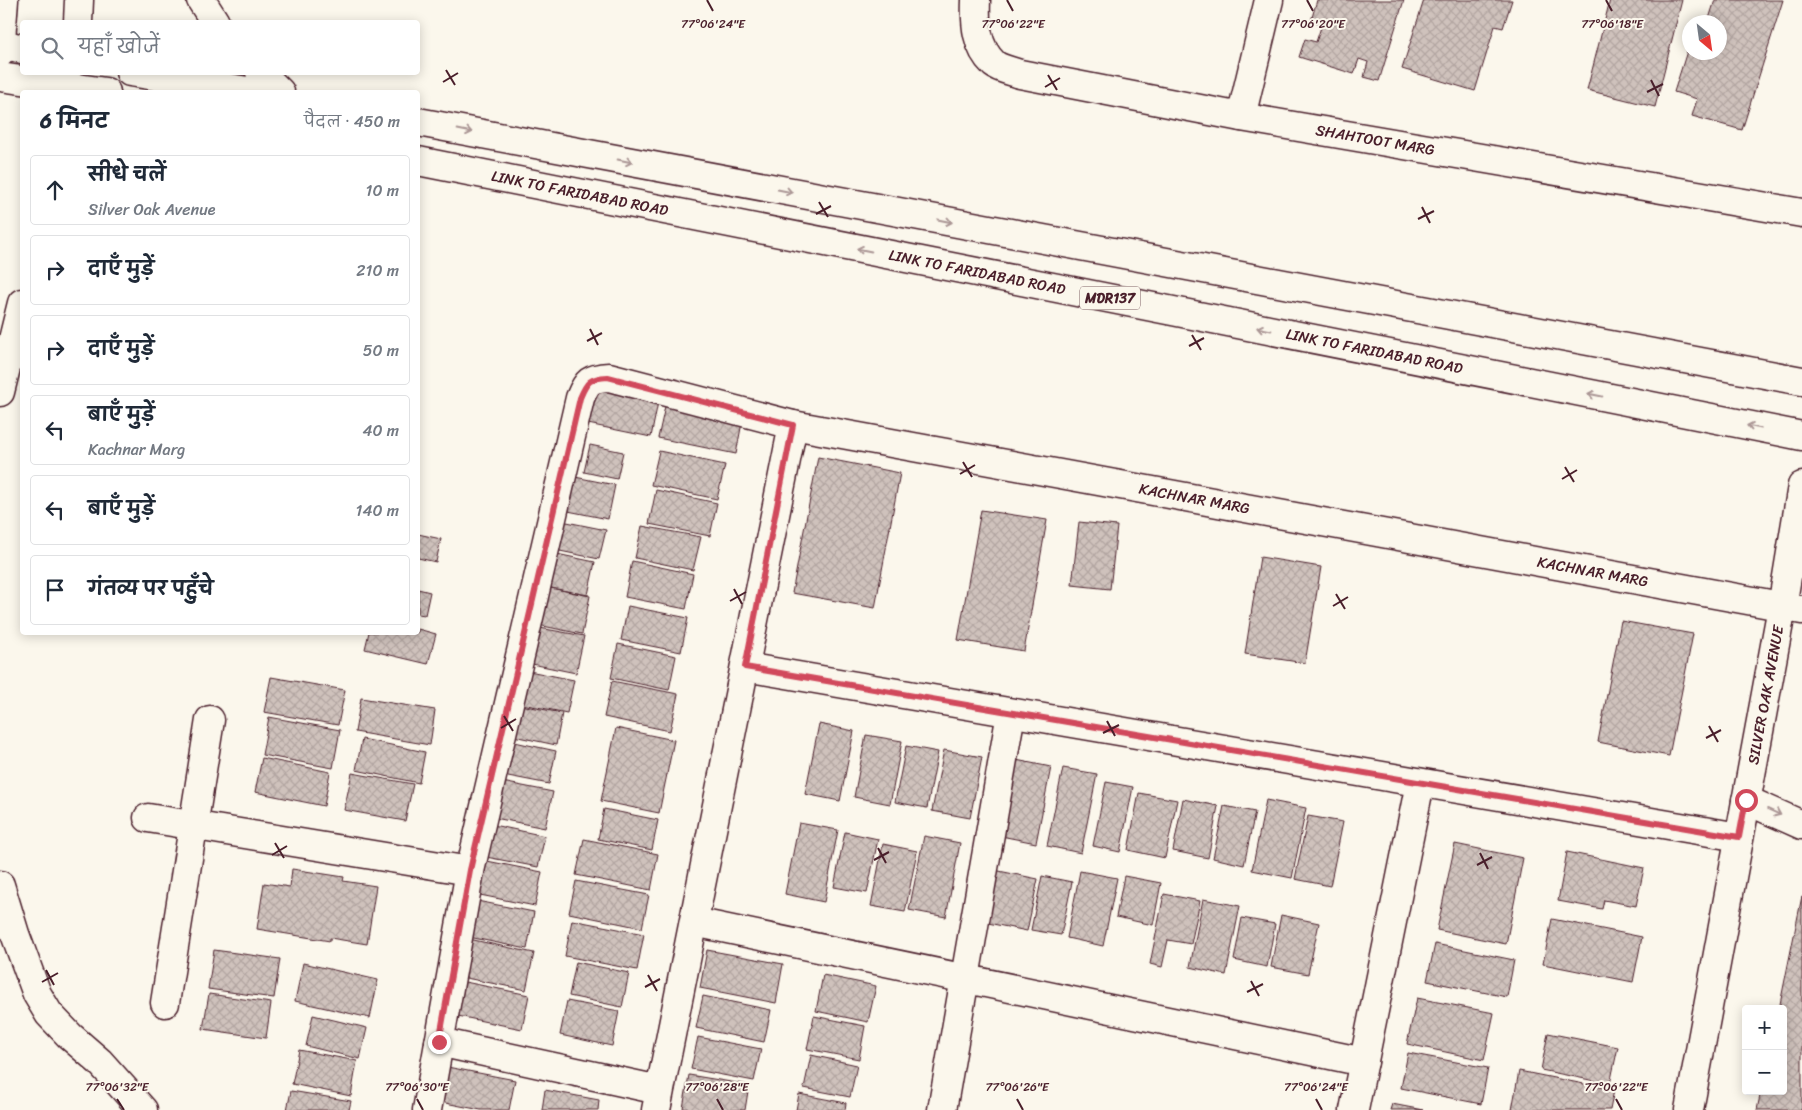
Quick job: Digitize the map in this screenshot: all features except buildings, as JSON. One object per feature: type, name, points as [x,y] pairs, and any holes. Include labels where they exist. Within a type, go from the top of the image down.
[{"type":"street","points":[[4,0],[6,47]]},
{"type":"street","points":[[78,0],[78,20]]},
{"type":"street","points":[[201,0],[213,20]]},
{"type":"street","points":[[1241,117],[1269,0]]},
{"type":"street","name":"SHAHTOOT MARG","points":[[976,12],[982,47],[995,65],[1020,74],[1241,117],[1802,212]]},
{"type":"street","points":[[149,75],[242,90]]},
{"type":"street","points":[[263,75],[278,90]]},
{"type":"street","points":[[0,77],[72,84],[98,90]]},
{"type":"street","points":[[420,122],[1802,381]]},
{"type":"street","name":"LINK TO FARIDABAD ROAD","points":[[420,161],[1802,436]]},
{"type":"street","points":[[0,392],[18,338],[20,320]]},
{"type":"street","name":"KACHNAR MARG","points":[[470,870],[580,398],[590,380],[597,378],[608,377],[793,425],[1792,608]]},
{"type":"street","points":[[439,1042],[658,1100],[793,425]]},
{"type":"street","name":"SILVER OAK AVENUE","points":[[1689,1110],[1746,800],[1792,608],[1802,486]]},
{"type":"street","points":[[745,667],[1739,837]]},
{"type":"street","points":[[942,1110],[1011,713]]},
{"type":"street","points":[[165,1003],[210,720]]},
{"type":"street","points":[[1354,1110],[1420,783]]},
{"type":"street","points":[[1746,800],[1802,825]]},
{"type":"street","points":[[148,818],[470,870],[427,1110]]},
{"type":"street","points":[[0,884],[24,960],[37,994],[49,1014],[70,1036],[100,1062],[143,1110]]},
{"type":"street","points":[[694,922],[1364,1062]]},
{"type":"route","points":[[439,1042],[470,870],[580,398],[590,380],[597,378],[608,377],[793,425],[745,667],[1739,837],[1746,800]]}]
